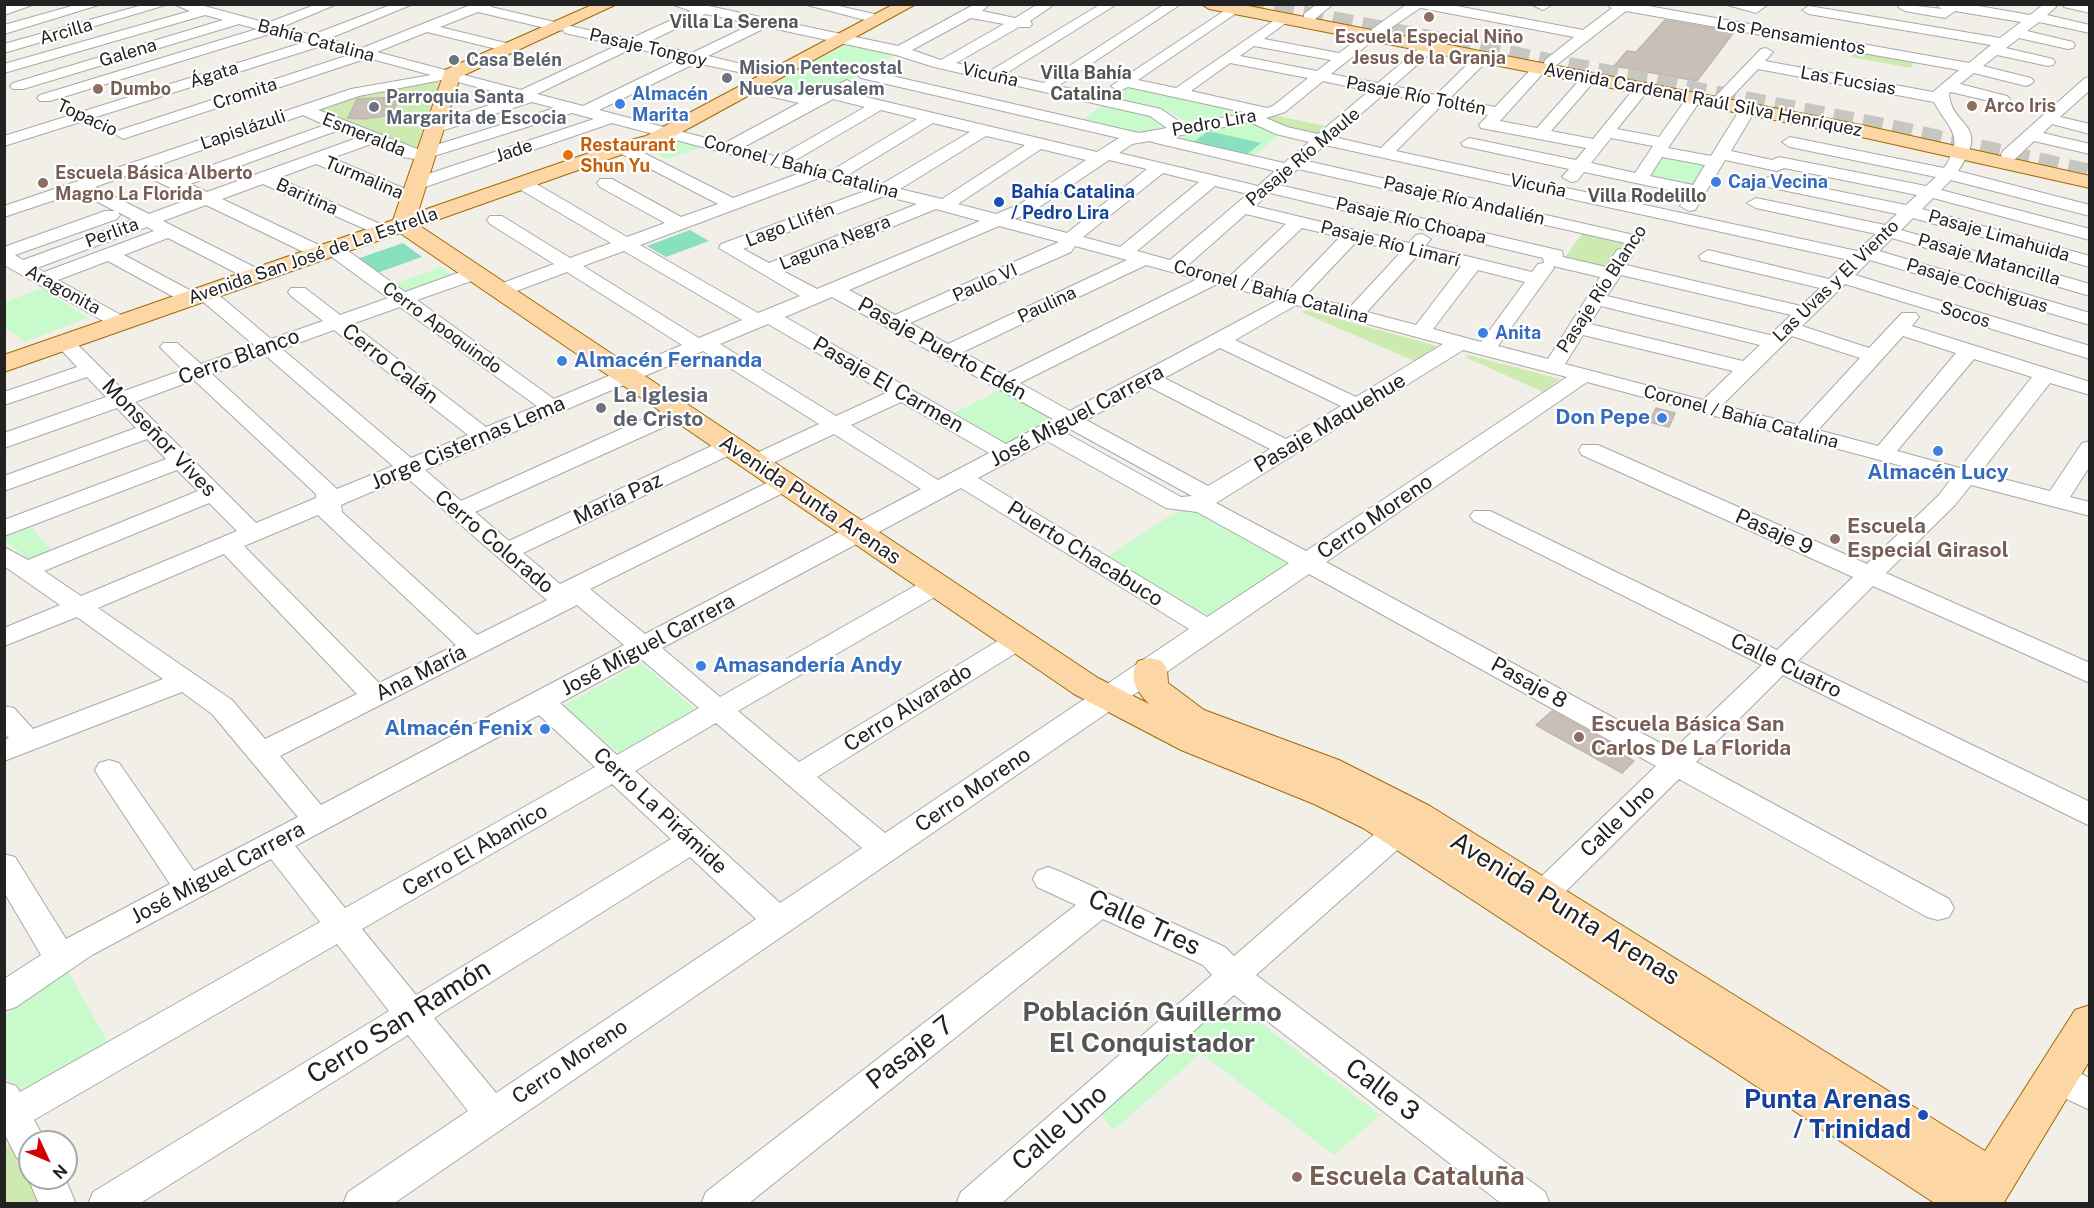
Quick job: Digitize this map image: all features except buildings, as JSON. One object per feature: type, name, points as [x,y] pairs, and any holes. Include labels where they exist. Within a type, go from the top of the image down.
[{"type":"main road","points":[[393,228],[413,191],[455,71],[509,48],[628,4]]},
{"type":"main road","name":"Avenida San José de La Estrella","points":[[837,38],[892,4]]},
{"type":"main road","name":"Avenida San José de La Estrella","points":[[4,364],[622,148],[653,140],[662,131],[837,38],[908,4]]},
{"type":"main road","name":"Avenida Cardenal Raúl Silva Henríquez","points":[[1209,4],[1309,17],[1429,47],[1545,66],[1589,78],[1694,98],[1719,100],[1748,109],[1803,120],[2009,155],[2090,174]]},
{"type":"main road","points":[[452,77],[468,74],[564,28],[603,5]]},
{"type":"main road","name":"Avenida Cardenal Raúl Silva Henríquez","points":[[1238,7],[1282,18],[1374,33],[1962,148],[2090,182]]},
{"type":"main road","name":"Avenida Punta Arenas","points":[[393,228],[499,291],[1086,686],[1192,741],[1327,795],[1407,823]]},
{"type":"main road","points":[[1150,669],[1149,678],[1153,688],[1195,719]]},
{"type":"main road","name":"Avenida Punta Arenas","points":[[1110,697],[1148,704],[1195,719],[1326,769],[1982,1196]]},
{"type":"main road","points":[[1982,1196],[2072,1086],[2090,1022]]},
{"type":"street","points":[[4,30],[96,4]]},
{"type":"street","name":"Arcilla","points":[[4,49],[162,4]]},
{"type":"street","name":"Bahía Catalina","points":[[179,4],[222,16],[241,14],[269,28],[452,77]]},
{"type":"street","points":[[45,98],[269,28],[331,4]]},
{"type":"street","name":"Vicuña","points":[[677,4],[903,52],[943,65],[1160,114],[1180,129]]},
{"type":"street","points":[[735,17],[760,4]]},
{"type":"street","points":[[809,4],[869,17]]},
{"type":"street","points":[[729,148],[866,75],[984,4]]},
{"type":"street","points":[[943,65],[1049,4]]},
{"type":"street","points":[[1073,38],[1111,4]]},
{"type":"street","points":[[1045,88],[1101,51],[1111,35],[1175,4]]},
{"type":"street","points":[[1309,17],[1328,4]]},
{"type":"street","points":[[1419,4],[1475,22],[1508,29],[1517,22],[1586,35]]},
{"type":"street","name":"Pedro Lira","points":[[999,219],[1041,201],[1123,142],[1140,136],[1270,113],[1289,101],[1374,33],[1419,4]]},
{"type":"street","points":[[1730,4],[1758,9],[1763,4]]},
{"type":"street","points":[[1907,4],[1905,7],[1945,14],[1946,5],[2089,28]]},
{"type":"street","points":[[1962,148],[1962,128],[1944,92],[2053,4]]},
{"type":"street","points":[[2069,4],[2090,9]]},
{"type":"street","points":[[4,11],[25,5]]},
{"type":"street","points":[[1447,167],[1545,66],[1586,35],[1620,5]]},
{"type":"street","name":"Los Pensamientos","points":[[1620,5],[1971,68],[2026,81]]},
{"type":"street","points":[[417,6],[458,16]]},
{"type":"street","name":"Ágata","points":[[4,141],[316,41],[417,6]]},
{"type":"street","name":"Pasaje Tongoy","points":[[482,6],[564,28],[694,58],[757,81]]},
{"type":"street","name":"Cromita","points":[[113,130],[365,54],[482,6]]},
{"type":"street","points":[[1068,121],[1238,7]]},
{"type":"street","points":[[1719,100],[1809,7],[1882,22],[1877,29],[1941,40],[1947,33],[1999,46],[2048,62]]},
{"type":"street","points":[[435,128],[526,96],[704,10]]},
{"type":"street","points":[[4,69],[205,11]]},
{"type":"street","points":[[969,13],[1017,22],[1044,32],[1073,38],[1101,51]]},
{"type":"street","name":"Galena","points":[[11,83],[241,14]]},
{"type":"street","points":[[1179,93],[1282,18]]},
{"type":"street","points":[[426,154],[578,109],[694,58],[765,23]]},
{"type":"street","points":[[426,28],[509,48]]},
{"type":"street","points":[[992,76],[1044,32]]},
{"type":"street","points":[[2017,33],[2068,45]]},
{"type":"street","name":"Pasaje Río Toltén","points":[[1073,38],[1111,35],[1142,48],[1194,59],[1223,61],[1319,77],[1439,100],[1540,134],[1602,139],[1718,158],[1778,164],[1929,192],[2090,235]]},
{"type":"street","points":[[1252,41],[1342,58]]},
{"type":"street","name":"Pasaje Río Maule","points":[[1175,266],[1339,127],[1429,47]]},
{"type":"street","points":[[1385,153],[1483,57]]},
{"type":"street","name":"Las Fucsias","points":[[1755,64],[1830,78],[1822,89],[1885,100],[1891,89],[2002,99]]},
{"type":"street","name":"Pasaje Río Andalién","points":[[866,75],[1068,121],[1457,200],[1634,240]]},
{"type":"street","name":"Coronel / Bahía Catalina","points":[[452,77],[999,219],[2090,509]]},
{"type":"street","name":"Lapislázuli","points":[[4,212],[366,89],[452,77]]},
{"type":"street","points":[[1540,134],[1589,78]]},
{"type":"street","points":[[757,81],[815,102]]},
{"type":"street","points":[[1126,82],[1339,127]]},
{"type":"street","name":"Topacio","points":[[11,83],[169,156]]},
{"type":"street","points":[[958,124],[1022,83]]},
{"type":"street","points":[[2009,155],[2087,86]]},
{"type":"street","points":[[1560,191],[1642,88]]},
{"type":"street","points":[[1239,90],[1289,101]]},
{"type":"street","name":"Pasaje Río Choapa","points":[[832,94],[1039,143],[1433,226],[1553,257],[1803,312]]},
{"type":"street","points":[[1639,179],[1694,98]]},
{"type":"street","points":[[2065,104],[2081,108]]},
{"type":"street","points":[[781,162],[879,105]]},
{"type":"street","points":[[1681,218],[1748,109]]},
{"type":"street","name":"Esmeralda","points":[[303,110],[412,154],[426,154]]},
{"type":"street","points":[[499,291],[733,205],[828,174],[930,117]]},
{"type":"street","name":"Vicuña","points":[[1252,117],[1274,129],[1681,218],[1863,255]]},
{"type":"street","name":"Jade","points":[[413,191],[612,118]]},
{"type":"street","points":[[2049,119],[2090,129]]},
{"type":"street","points":[[1692,286],[1708,256],[1756,203],[1803,120]]},
{"type":"street","points":[[174,184],[339,124]]},
{"type":"street","name":"Lago Llifén","points":[[728,248],[896,185],[984,130]]},
{"type":"street","points":[[2031,135],[2090,149]]},
{"type":"street","name":"Perlita","points":[[10,259],[147,220],[371,138]]},
{"type":"street","points":[[1790,142],[1948,174],[2090,211]]},
{"type":"street","name":"Laguna Negra","points":[[768,270],[940,204],[1039,143]]},
{"type":"street","points":[[1469,143],[1698,191]]},
{"type":"street","points":[[622,148],[733,205]]},
{"type":"street","name":"Las Uvas y El Viento","points":[[1707,408],[1745,368],[1948,174],[1962,157],[1962,148]]},
{"type":"street","name":"Turmalina","points":[[317,158],[413,191]]},
{"type":"street","name":"Cerro Apoquindo","points":[[138,166],[206,199],[327,251],[402,299],[552,407]]},
{"type":"street","name":"Paulo VI","points":[[894,323],[1064,248],[1083,228],[1160,167]]},
{"type":"street","points":[[1355,314],[1480,174]]},
{"type":"street","name":"Baritina","points":[[264,178],[393,228]]},
{"type":"street","points":[[1124,253],[1212,180]]},
{"type":"street","name":"Pasaje Limahuida","points":[[1768,182],[1909,211],[2090,262]]},
{"type":"street","name":"Pasaje El Carmen","points":[[522,183],[626,244],[902,393],[1007,454]]},
{"type":"street","points":[[606,183],[681,224]]},
{"type":"street","points":[[80,186],[257,276]]},
{"type":"street","points":[[4,235],[106,199]]},
{"type":"street","name":"Pasaje Matancilla","points":[[1756,203],[1888,231],[2090,290]]},
{"type":"street","name":"Pasaje Río Limarí","points":[[1243,208],[1537,279]]},
{"type":"street","points":[[10,259],[126,210]]},
{"type":"street","name":"Pasaje Río Blanco","points":[[1553,367],[1652,211]]},
{"type":"street","name":"Jorge Cisternas Lema","points":[[4,638],[999,219]]},
{"type":"street","points":[[496,220],[939,490]]},
{"type":"street","points":[[1004,383],[1225,280],[1298,222]]},
{"type":"street","points":[[1486,349],[1575,226]]},
{"type":"street","points":[[43,279],[170,231]]},
{"type":"street","name":"José Miguel Carrera","points":[[4,997],[60,958],[189,888],[1285,305],[1352,235]]},
{"type":"street","name":"Pasaje Puerto Edén","points":[[728,248],[768,270],[894,323],[1070,420],[1309,562]]},
{"type":"street","name":"Cerro Colorado","points":[[109,254],[199,296],[268,347],[506,552],[644,647],[884,849]]},
{"type":"street","name":"Pasaje Cochiguas","points":[[1863,255],[2090,319]]},
{"type":"street","points":[[1708,256],[1836,281]]},
{"type":"street","name":"Paulina","points":[[947,352],[1146,258]]},
{"type":"street","name":"Aragonita","points":[[10,259],[121,323]]},
{"type":"street","points":[[1420,332],[1473,264]]},
{"type":"street","name":"Cerro Blanco","points":[[4,441],[473,274]]},
{"type":"street","name":"Socos","points":[[1836,281],[1923,302],[2043,339],[2086,346]]},
{"type":"street","name":"Cerro Calán","points":[[298,292],[483,436]]},
{"type":"street","points":[[1595,299],[1780,335],[1873,356]]},
{"type":"street","points":[[1803,433],[1923,302]]},
{"type":"street","points":[[1577,327],[1745,368]]},
{"type":"street","points":[[1898,328],[2090,389]]},
{"type":"street","points":[[2020,367],[2043,339]]},
{"type":"street","points":[[1220,340],[1359,406]]},
{"type":"street","name":"Monseñor Vives","points":[[65,342],[253,534]]},
{"type":"street","name":"Pasaje Maquehue","points":[[1204,500],[1461,342]]},
{"type":"street","points":[[170,347],[327,492],[330,514],[474,647]]},
{"type":"street","points":[[1882,454],[1970,351]]},
{"type":"street","points":[[40,428],[8,397],[91,369]]},
{"type":"street","name":"Cerro Moreno","points":[[361,1203],[1584,375]]},
{"type":"street","name":"Calle Uno","points":[[1533,903],[1870,576],[1968,477],[2045,375]]},
{"type":"street","points":[[1148,378],[1288,449]]},
{"type":"street","points":[[754,463],[902,393]]},
{"type":"street","points":[[458,511],[678,412]]},
{"type":"street","points":[[4,484],[151,429]]},
{"type":"street","name":"Pasaje Puerto Edén","points":[[1047,432],[1178,505],[1188,507],[1204,500]]},
{"type":"street","name":"María Paz","points":[[506,552],[729,446]]},
{"type":"street","points":[[2056,500],[2090,448]]},
{"type":"street","name":"Pasaje 9","points":[[1590,450],[2090,674]]},
{"type":"street","points":[[4,529],[182,461]]},
{"type":"street","name":"Puerto Chacabuco","points":[[961,478],[1209,630]]},
{"type":"street","name":"Ana María","points":[[262,753],[474,647],[785,483]]},
{"type":"street","points":[[11,560],[213,494]]},
{"type":"street","name":"Calle Cuatro","points":[[1482,516],[2090,815]]},
{"type":"street","points":[[228,544],[375,696]]},
{"type":"street","points":[[11,560],[222,707],[317,820]]},
{"type":"street","name":"Pasaje 8","points":[[1309,562],[1938,908]]},
{"type":"street","name":"Cerro El Abanico","points":[[9,1105],[341,926],[936,585]]},
{"type":"street","name":"Cerro Alvarado","points":[[797,776],[1018,640]]},
{"type":"street","points":[[4,715],[17,746],[186,680]]},
{"type":"street","name":"Cerro La Pirámide","points":[[541,701],[779,921]]},
{"type":"street","points":[[109,770],[189,888]]},
{"type":"street","name":"Calle Uno","points":[[974,1203],[1407,823]]},
{"type":"street","name":"Cerro San Ramón","points":[[106,1203],[692,841]]},
{"type":"street","points":[[274,843],[492,1114]]},
{"type":"street","points":[[4,865],[60,958]]},
{"type":"street","name":"Calle Tres","points":[[1048,879],[1202,949],[1221,961],[1233,976]]},
{"type":"street","name":"Pasaje 7","points":[[719,1203],[1101,903]]},
{"type":"street","name":"Calle 3","points":[[1233,976],[1532,1203]]},
{"type":"street","points":[[9,1105],[22,1130]]},
{"type":"green space","points":[[849,43],[897,54],[817,99],[763,89]]},
{"type":"green space","points":[[1857,48],[1916,59],[1911,68],[1851,57]]},
{"type":"green space","points":[[440,81],[416,150],[316,111],[367,93]]},
{"type":"green space","points":[[1133,85],[1255,111],[1187,122],[1170,112],[1113,98]]},
{"type":"green space","points":[[1104,104],[1154,115],[1166,127],[1138,133],[1080,121]]},
{"type":"green space","points":[[1272,115],[1331,127],[1326,135],[1280,128],[1265,118]]},
{"type":"green space","points":[[1251,121],[1283,132],[1251,158],[1159,136]]},
{"type":"green space","points":[[1208,131],[1261,143],[1245,156],[1191,144]]},
{"type":"green space","points":[[674,140],[701,148],[667,159],[647,149]]},
{"type":"green space","points":[[1662,154],[1706,163],[1692,187],[1646,178]]},
{"type":"green space","points":[[690,230],[709,241],[666,257],[647,246]]},
{"type":"green space","points":[[1584,231],[1628,241],[1610,270],[1563,260]]},
{"type":"green space","points":[[403,243],[422,257],[374,274],[354,260]]},
{"type":"green space","points":[[441,267],[456,277],[405,295],[390,285]]},
{"type":"green space","points":[[43,288],[87,318],[24,342],[5,327],[5,302]]},
{"type":"green space","points":[[1306,310],[1444,348],[1419,363],[1301,312]]},
{"type":"green space","points":[[1469,355],[1560,379],[1543,392],[1465,357]]},
{"type":"green space","points":[[1002,389],[1055,418],[1003,445],[950,415]]},
{"type":"green space","points":[[1198,510],[1290,562],[1208,616],[1108,556],[1178,511]]},
{"type":"green space","points":[[29,525],[55,554],[34,563],[5,541],[4,534]]},
{"type":"green space","points":[[641,663],[695,709],[619,753],[563,706]]},
{"type":"green space","points":[[66,968],[113,1051],[18,1100],[5,1075],[5,1015]]},
{"type":"green space","points":[[1237,1005],[1380,1115],[1334,1155],[1201,1053],[1114,1130],[1098,1113],[1223,1006]]},
{"type":"green space","points":[[11,1143],[18,1157],[18,1190],[35,1190],[42,1203],[5,1204],[5,1149]]},
{"type":"tunnel","points":[[1244,4],[1899,131],[2090,174]]},
{"type":"place","name":"Escuela Especial Niño Jesus de la Granja","points":[[1429,17]]},
{"type":"place","name":"Casa Belén","points":[[454,60]]},
{"type":"place","name":"Mision Pentecostal Nueva Jerusalem","points":[[727,78]]},
{"type":"place","name":"Dumbo","points":[[98,89]]},
{"type":"place","name":"Almacén Marita","points":[[620,104]]},
{"type":"place","name":"Arco Iris","points":[[1972,106]]},
{"type":"place","name":"Parroquia Santa Margarita de Escocia","points":[[374,107]]},
{"type":"place","name":"Restaurant Shun Yu","points":[[568,155]]},
{"type":"place","name":"Caja Vecina","points":[[1716,182]]},
{"type":"place","name":"Escuela Básica Alberto Magno La Florida","points":[[43,183]]},
{"type":"place","name":"Bahía Catalina / Pedro Lira","points":[[999,202]]},
{"type":"place","name":"Anita","points":[[1483,333]]},
{"type":"place","name":"Almacén Fernanda","points":[[562,361]]},
{"type":"place","name":"La Iglesia de Cristo","points":[[601,408]]},
{"type":"place","name":"Don Pepe","points":[[1662,418]]},
{"type":"place","name":"Almacén Lucy","points":[[1938,451]]},
{"type":"place","name":"Escuela Especial Girasol","points":[[1835,539]]},
{"type":"place","name":"Amasandería Andy","points":[[701,666]]},
{"type":"place","name":"Almacén Fenix","points":[[545,729]]},
{"type":"place","name":"Escuela Básica San Carlos De La Florida","points":[[1579,737]]},
{"type":"place","name":"Punta Arenas / Trinidad","points":[[1923,1115]]},
{"type":"place","name":"Escuela Cataluña","points":[[1297,1177]]},
{"type":"district","name":"Villa La Serena","points":[[734,22]]},
{"type":"district","name":"Villa Bahía Catalina","points":[[1086,83]]},
{"type":"district","name":"Villa Rodelillo","points":[[1647,196]]},
{"type":"district","name":"Población Guillermo El Conquistador","points":[[1152,1028]]}]
